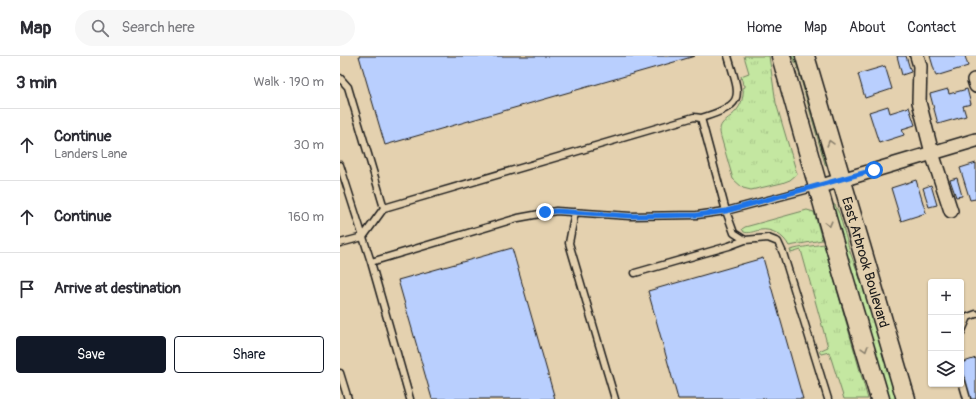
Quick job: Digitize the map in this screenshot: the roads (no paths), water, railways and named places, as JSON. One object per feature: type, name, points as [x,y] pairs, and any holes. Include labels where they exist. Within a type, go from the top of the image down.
[{"type":"street","name":"East Arbrook Boulevard","points":[[781,56],[838,261],[880,399]]},
{"type":"street","name":"East Arbrook Boulevard","points":[[805,56],[906,399]]},
{"type":"street","points":[[917,56],[920,66],[919,102],[932,153],[951,210]]},
{"type":"street","points":[[818,187],[976,140]]},
{"type":"lane","points":[[340,243],[363,237],[384,208],[694,117],[701,118],[720,112],[730,107],[736,99],[737,90],[728,56]]},
{"type":"lane","points":[[340,78],[348,88],[384,208]]},
{"type":"lane","points":[[701,118],[726,211],[734,233],[745,240]]},
{"type":"lane","points":[[340,164],[371,262],[410,399]]},
{"type":"lane","points":[[371,262],[518,218],[556,211],[630,216],[697,215],[726,211],[818,187]]},
{"type":"lane","points":[[575,212],[569,243],[615,399]]},
{"type":"lane","points":[[635,273],[745,240],[768,238],[778,242],[783,253],[828,399]]},
{"type":"lane","points":[[964,326],[968,317],[976,314]]},
{"type":"lane","points":[[340,373],[348,399]]},
{"type":"lane","points":[[964,387],[967,399]]}]
